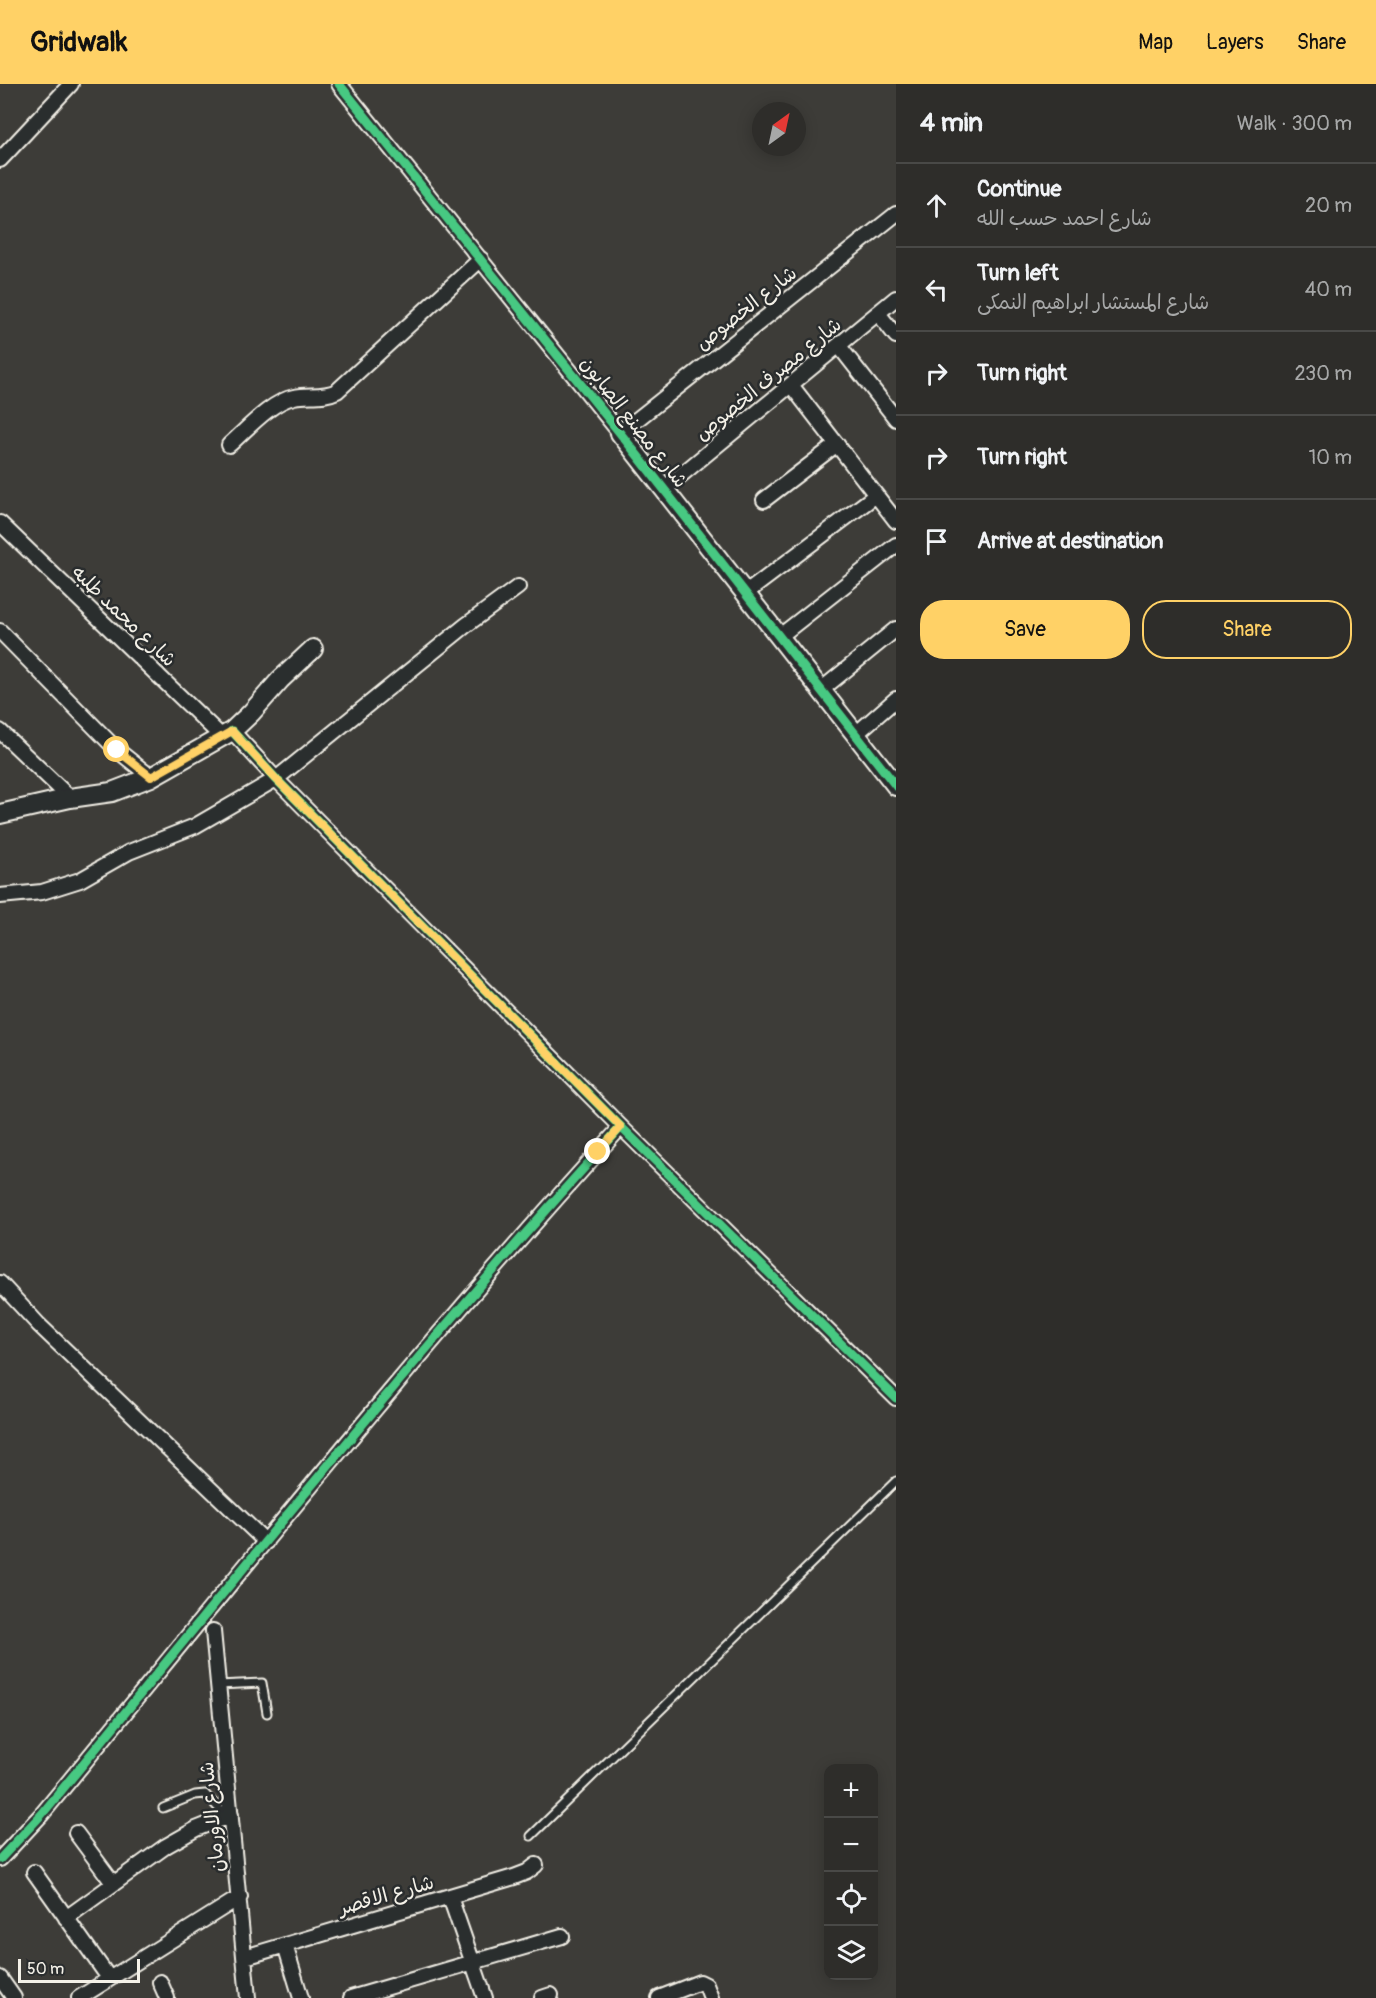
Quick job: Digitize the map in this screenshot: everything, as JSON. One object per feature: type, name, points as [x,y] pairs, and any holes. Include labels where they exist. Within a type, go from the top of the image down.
[{"type":"street","name":"شارع مصنع الصابون","points":[[339,84],[623,436],[856,734],[893,776]]},
{"type":"street","points":[[0,160],[69,85]]},
{"type":"street","name":"شارع الخصوص","points":[[623,436],[896,214]]},
{"type":"street","points":[[229,445],[275,405],[285,400],[328,395],[337,391],[480,259]]},
{"type":"street","name":"شارع مصرف الخصوص","points":[[659,483],[791,385],[896,298]]},
{"type":"street","points":[[878,313],[896,336]]},
{"type":"street","points":[[839,346],[896,419]]},
{"type":"street","points":[[791,385],[896,521]]},
{"type":"street","points":[[764,500],[837,444]]},
{"type":"street","points":[[746,592],[876,495]]},
{"type":"street","name":"شارع محمد طلبه","points":[[0,523],[227,734],[247,748],[621,1127],[896,1398]]},
{"type":"street","points":[[780,636],[896,545]]},
{"type":"street","points":[[0,896],[42,892],[80,880],[129,852],[195,826],[273,776],[518,587]]},
{"type":"street","points":[[821,690],[896,629]]},
{"type":"street","points":[[0,631],[117,750],[151,777]]},
{"type":"street","points":[[0,814],[70,798],[112,792],[151,777],[227,734],[251,713],[288,671],[313,649]]},
{"type":"street","points":[[856,734],[896,699]]},
{"type":"street","points":[[0,731],[70,798]]},
{"type":"street","points":[[0,1859],[42,1814],[266,1542],[539,1218],[621,1127]]},
{"type":"street","points":[[0,1283],[96,1380],[266,1542]]},
{"type":"street","name":"شارع الاورمان","points":[[213,1631],[248,1998]]},
{"type":"street","points":[[66,1917],[179,1837],[230,1816]]},
{"type":"street","points":[[76,1833],[113,1883]]},
{"type":"street","name":"شارع الاقصر","points":[[245,1957],[514,1877],[536,1865]]},
{"type":"street","points":[[34,1872],[109,1978]]},
{"type":"street","points":[[79,1998],[240,1897]]},
{"type":"street","points":[[450,1897],[485,1998]]},
{"type":"street","points":[[351,1998],[384,1993],[473,1961],[562,1936]]},
{"type":"street","points":[[285,1945],[301,1998]]},
{"type":"street","points":[[160,1982],[167,1998]]},
{"type":"street","points":[[659,1998],[700,1982],[706,1985],[711,1998]]},
{"type":"street","points":[[1,1983],[14,1998]]},
{"type":"lane","points":[[531,1836],[896,1481]]},
{"type":"lane","points":[[218,1685],[262,1683],[267,1713]]},
{"type":"lane","points":[[163,1808],[195,1795],[205,1794],[230,1816]]},
{"type":"cycle path","points":[[339,84],[620,433],[896,786]]},
{"type":"cycle path","points":[[232,731],[276,779],[621,1127],[896,1398]]},
{"type":"cycle path","points":[[0,1859],[42,1814],[399,1381],[546,1210],[621,1127]]},
{"type":"route","points":[[117,750],[151,777],[232,731],[276,779],[621,1127],[598,1152]]}]
